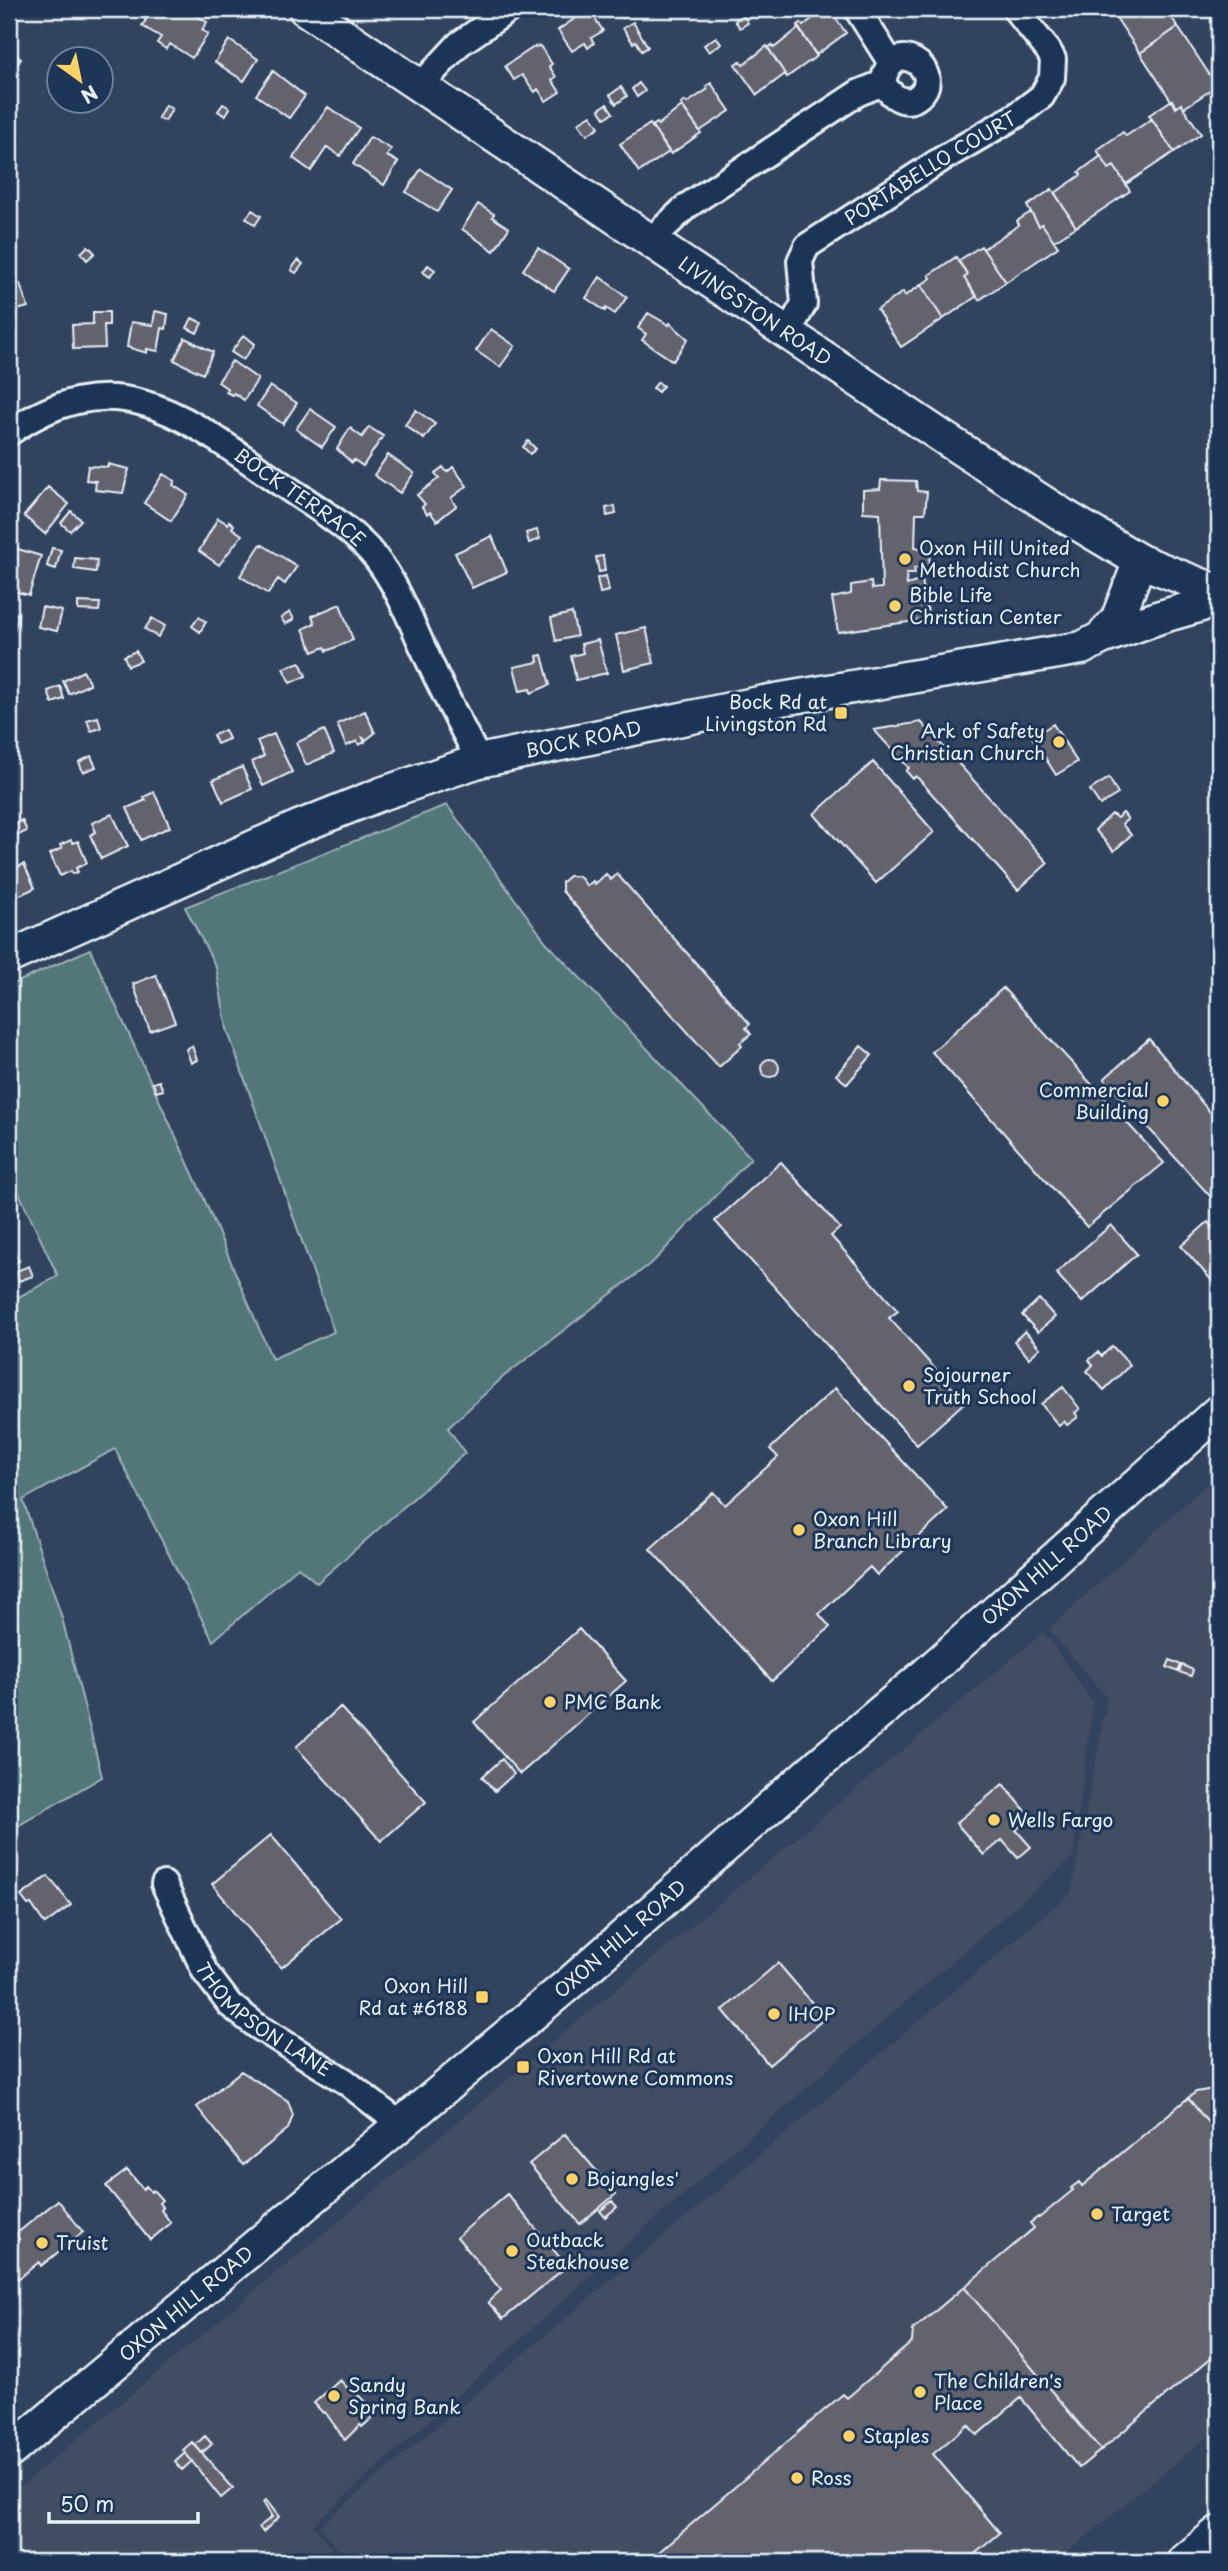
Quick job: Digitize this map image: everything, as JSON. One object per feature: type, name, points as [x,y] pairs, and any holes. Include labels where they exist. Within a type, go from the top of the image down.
[{"type":"highway","points":[[1187,2562],[1219,2535]]},
{"type":"main road","name":"LIVINGSTON ROAD","points":[[305,9],[947,440],[1140,561],[1219,592]]},
{"type":"main road","points":[[1101,638],[1117,620],[1140,561]]},
{"type":"main road","name":"BOCK ROAD","points":[[9,957],[296,828],[381,794],[479,761],[764,702],[1082,648],[1101,638],[1160,617],[1219,600]]},
{"type":"main road","name":"OXON HILL ROAD","points":[[9,2452],[571,1982],[926,1674],[1219,1411]]},
{"type":"street","points":[[420,86],[459,44],[510,9]]},
{"type":"street","points":[[651,240],[687,205],[887,73],[857,9]]},
{"type":"street","name":"PORTABELLO COURT","points":[[788,332],[803,304],[800,261],[807,246],[942,159],[1017,115],[1045,92],[1052,78],[1052,59],[1019,10]]},
{"type":"street","name":"BOCK TERRACE","points":[[9,433],[59,404],[97,398],[131,398],[158,406],[265,472],[329,517],[374,556],[389,577],[479,761]]},
{"type":"street","name":"THOMPSON LANE","points":[[164,1884],[205,1972],[230,2005],[257,2026],[345,2081],[401,2125]]},
{"type":"shaded area","points":[[1219,1473],[1219,2427],[1055,2562],[348,2562],[319,2526],[1071,1893],[1107,1699],[1049,1629]]},
{"type":"shaded area","points":[[1044,1632],[1093,1703],[1073,1857],[631,2240],[313,2525],[342,2562],[9,2562],[9,2496]]},
{"type":"green space","points":[[447,805],[546,942],[751,1158],[655,1260],[503,1377],[448,1428],[465,1453],[317,1583],[298,1567],[213,1641],[115,1449],[23,1500],[62,1618],[102,1777],[9,1831],[9,1302],[58,1276],[9,1172],[9,986],[90,949],[202,1194],[272,1359],[334,1332],[227,1029],[216,967],[185,907]]},
{"type":"building","points":[[146,9],[186,9],[207,22],[202,30],[208,34],[192,58],[170,44],[166,49],[157,43],[161,37],[142,26],[146,20],[141,16]]},
{"type":"building","points":[[445,9],[456,9],[457,11],[449,16]]},
{"type":"building","points":[[589,9],[603,31],[591,38],[594,43],[588,48],[585,43],[572,51],[558,30]]},
{"type":"building","points":[[617,9],[636,9],[623,18]]},
{"type":"building","points":[[824,9],[829,9],[846,33],[816,55],[797,26],[801,23],[803,26]]},
{"type":"building","points":[[904,9],[925,9],[914,16],[911,11],[907,14]]},
{"type":"building","points":[[1110,9],[1166,9],[1178,27],[1140,53]]},
{"type":"building","points":[[743,15],[748,23],[740,28],[735,21]]},
{"type":"building","points":[[633,22],[648,47],[642,51],[623,28]]},
{"type":"building","points":[[1178,27],[1217,86],[1184,108],[1181,104],[1176,108],[1140,53]]},
{"type":"building","points":[[799,28],[817,56],[787,77],[768,48],[772,45],[774,48]]},
{"type":"building","points":[[716,37],[721,44],[709,52],[704,45]]},
{"type":"building","points":[[229,40],[258,59],[244,81],[215,62]]},
{"type":"building","points":[[540,46],[552,64],[549,66],[556,77],[552,80],[560,92],[546,101],[538,89],[535,92],[522,75],[514,80],[505,66],[534,47]]},
{"type":"building","points":[[767,46],[785,74],[757,95],[735,64],[740,61],[743,65]]},
{"type":"building","points":[[9,50],[21,59],[9,76]]},
{"type":"building","points":[[273,71],[305,96],[289,118],[256,95]]},
{"type":"building","points":[[639,83],[645,91],[637,97],[632,89]]},
{"type":"building","points":[[711,83],[730,111],[700,131],[681,104],[708,89],[706,86]]},
{"type":"building","points":[[621,87],[627,96],[616,104],[610,95]]},
{"type":"building","points":[[1172,100],[1176,108],[1181,104],[1201,134],[1174,152],[1149,115]]},
{"type":"building","points":[[223,104],[230,108],[225,116],[218,111]]},
{"type":"building","points":[[607,104],[613,113],[605,118],[599,109]]},
{"type":"building","points":[[165,105],[172,109],[165,121],[158,118]]},
{"type":"building","points":[[682,106],[701,133],[671,154],[652,126],[657,123],[658,125]]},
{"type":"building","points":[[328,107],[359,128],[340,156],[327,147],[311,171],[293,158]]},
{"type":"building","points":[[591,115],[599,127],[587,135],[578,123]]},
{"type":"building","points":[[1152,119],[1174,152],[1126,184],[1114,166],[1109,169],[1097,150],[1123,132],[1126,136]]},
{"type":"building","points":[[650,124],[669,152],[639,172],[620,144]]},
{"type":"building","points":[[370,137],[391,149],[387,156],[398,162],[384,185],[353,164]]},
{"type":"building","points":[[1101,156],[1109,169],[1114,166],[1130,191],[1076,227],[1055,193],[1081,175],[1079,172]]},
{"type":"building","points":[[421,169],[452,190],[437,212],[406,192]]},
{"type":"building","points":[[1052,189],[1076,227],[1054,241],[1042,224],[1039,226],[1027,206]]},
{"type":"building","points":[[478,204],[509,228],[494,251],[462,229]]},
{"type":"building","points":[[252,210],[261,216],[255,225],[246,218]]},
{"type":"building","points":[[1031,212],[1039,226],[1042,224],[1058,247],[1006,282],[983,249],[1019,225],[1017,221]]},
{"type":"building","points":[[88,246],[95,253],[87,260],[81,253]]},
{"type":"building","points":[[981,246],[1006,282],[979,300],[964,278],[968,275],[958,261]]},
{"type":"building","points":[[538,248],[569,269],[554,291],[523,270]]},
{"type":"building","points":[[956,257],[968,275],[964,278],[977,296],[943,319],[921,285],[931,278],[929,275]]},
{"type":"building","points":[[298,260],[303,264],[296,273],[291,270]]},
{"type":"building","points":[[428,265],[435,270],[430,277],[423,272]]},
{"type":"building","points":[[600,277],[627,297],[615,314],[606,308],[605,311],[586,298]]},
{"type":"building","points":[[20,284],[28,307],[17,310],[18,315],[9,317],[9,287]]},
{"type":"building","points":[[921,285],[943,319],[901,347],[877,310],[903,292],[905,296]]},
{"type":"building","points":[[155,311],[168,314],[166,329],[162,328],[158,351],[147,349],[147,353],[127,347],[131,322],[153,325]]},
{"type":"building","points":[[93,312],[109,312],[109,325],[104,325],[105,348],[73,349],[72,325],[93,324]]},
{"type":"building","points":[[648,313],[669,325],[670,323],[688,339],[673,361],[642,340],[646,334],[638,328]]},
{"type":"building","points":[[192,318],[202,323],[197,333],[187,328]]},
{"type":"building","points":[[491,329],[515,346],[500,367],[476,351]]},
{"type":"building","points":[[244,335],[255,344],[243,360],[231,352]]},
{"type":"building","points":[[185,338],[213,352],[203,374],[174,360]]},
{"type":"building","points":[[232,361],[258,379],[244,400],[234,393],[232,395],[226,392],[228,389],[218,382]]},
{"type":"building","points":[[658,382],[663,386],[658,392],[653,388]]},
{"type":"building","points":[[270,386],[297,403],[283,424],[257,406]]},
{"type":"building","points":[[310,409],[336,427],[322,447],[296,429]]},
{"type":"building","points":[[416,410],[435,424],[424,439],[405,425]]},
{"type":"building","points":[[369,427],[383,436],[363,466],[354,460],[352,463],[337,449],[350,428],[362,437]]},
{"type":"building","points":[[528,441],[536,449],[530,454],[523,447]]},
{"type":"building","points":[[388,455],[414,473],[400,493],[374,475]]},
{"type":"building","points":[[108,464],[129,469],[123,493],[95,490],[96,481],[86,480],[88,466],[108,467]]},
{"type":"building","points":[[443,467],[447,472],[453,467],[467,486],[451,498],[456,506],[437,521],[430,512],[427,514],[422,507],[425,504],[417,495],[439,478],[435,473]]},
{"type":"building","points":[[163,474],[175,481],[173,485],[188,495],[171,521],[144,503]]},
{"type":"building","name":"Oxon Hill United Methodist Church","points":[[881,480],[916,481],[917,491],[927,492],[925,513],[916,513],[915,547],[929,550],[930,567],[914,568],[915,574],[906,574],[907,585],[922,580],[929,619],[838,632],[832,598],[851,594],[851,585],[871,582],[872,589],[882,588],[880,513],[863,512],[863,490],[880,489]]},
{"type":"building","points":[[48,487],[69,504],[45,534],[24,516]]},
{"type":"building","points":[[615,506],[616,514],[607,516],[606,508]]},
{"type":"building","points":[[71,511],[81,520],[70,531],[61,523]]},
{"type":"building","points":[[218,518],[228,524],[229,521],[234,525],[232,528],[242,535],[219,565],[199,551]]},
{"type":"building","points":[[537,530],[540,539],[529,543],[526,533]]},
{"type":"building","points":[[492,536],[507,572],[472,588],[455,553]]},
{"type":"building","points":[[261,544],[297,566],[285,584],[278,579],[268,594],[240,576]]},
{"type":"building","points":[[11,547],[41,556],[29,595],[9,590]]},
{"type":"building","points":[[52,548],[61,550],[56,569],[47,566]]},
{"type":"building","points":[[603,556],[605,571],[599,572],[596,557]]},
{"type":"building","points":[[75,558],[97,560],[96,572],[74,569]]},
{"type":"building","points":[[606,576],[609,591],[600,593],[597,578]]},
{"type":"building","points":[[78,602],[100,603],[99,611],[78,610]]},
{"type":"building","points":[[340,604],[353,640],[327,651],[325,647],[313,652],[303,629],[315,623],[312,616]]},
{"type":"building","points":[[42,607],[62,611],[57,631],[38,627]]},
{"type":"building","points":[[9,612],[18,614],[10,650],[9,649]]},
{"type":"building","points":[[290,612],[294,619],[285,624],[281,618]]},
{"type":"building","points":[[572,613],[577,636],[556,641],[551,618]]},
{"type":"building","points":[[199,617],[206,622],[200,632],[192,626]]},
{"type":"building","points":[[152,618],[165,626],[158,637],[145,629]]},
{"type":"building","points":[[646,628],[654,663],[624,670],[616,635]]},
{"type":"building","points":[[598,640],[607,673],[576,680],[571,656],[583,653],[581,644]]},
{"type":"building","points":[[136,651],[141,661],[128,666],[124,656]]},
{"type":"building","points":[[542,655],[550,685],[531,693],[530,689],[520,691],[514,667],[538,662],[537,656]]},
{"type":"building","points":[[300,662],[306,676],[290,683],[283,668]]},
{"type":"building","points":[[83,671],[90,684],[69,694],[63,681]]},
{"type":"building","points":[[60,686],[64,699],[52,703],[48,691]]},
{"type":"building","points":[[365,711],[375,733],[366,740],[363,738],[365,742],[359,745],[357,741],[346,746],[337,724]]},
{"type":"building","points":[[98,717],[101,728],[91,731],[87,720]]},
{"type":"building","points":[[921,722],[1048,863],[1018,890],[916,776],[913,779],[906,771],[909,768],[874,730]]},
{"type":"building","points":[[1053,724],[1077,762],[1056,775],[1032,737]]},
{"type":"building","points":[[225,730],[229,739],[217,744],[213,735]]},
{"type":"building","points":[[324,730],[334,753],[306,765],[296,743]]},
{"type":"building","points":[[274,734],[292,772],[263,786],[252,762],[264,756],[257,741]]},
{"type":"building","points":[[91,756],[96,767],[83,772],[79,762]]},
{"type":"building","points":[[873,762],[934,832],[876,883],[814,814]]},
{"type":"building","points":[[242,767],[252,789],[223,802],[213,780]]},
{"type":"building","points":[[1109,778],[1118,794],[1100,805],[1090,790]]},
{"type":"building","points":[[154,792],[170,827],[141,840],[127,808],[146,800],[144,797]]},
{"type":"building","points":[[1123,813],[1128,819],[1122,824],[1131,835],[1114,851],[1095,830],[1112,814],[1117,818]]},
{"type":"building","points":[[112,814],[128,846],[101,859],[90,835],[96,832],[92,823]]},
{"type":"building","points":[[22,820],[27,831],[14,837],[9,827]]},
{"type":"building","points":[[71,840],[73,843],[78,841],[87,863],[76,868],[78,872],[72,874],[71,871],[60,876],[50,854]]},
{"type":"building","points":[[24,864],[35,888],[9,900],[9,871]]},
{"type":"building","points":[[606,874],[611,880],[617,874],[750,1024],[746,1028],[751,1034],[719,1067],[562,891],[562,882],[569,876],[579,876],[587,886],[593,881],[595,884]]},
{"type":"building","points":[[156,975],[175,1022],[150,1031],[133,984]]},
{"type":"building","points":[[1003,988],[1164,1163],[1087,1227],[932,1052]]},
{"type":"building","name":"Commercial Building","points":[[1149,1039],[1219,1123],[1219,1206],[1104,1079]]},
{"type":"building","points":[[192,1046],[197,1060],[191,1063],[186,1049]]},
{"type":"building","points":[[861,1046],[872,1055],[847,1084],[836,1075]]},
{"type":"building","points":[[770,1059],[776,1062],[779,1068],[776,1074],[770,1077],[764,1074],[761,1068],[764,1062]]},
{"type":"building","points":[[159,1081],[163,1090],[156,1092],[153,1083]]},
{"type":"building","points":[[781,1162],[840,1228],[831,1236],[898,1311],[889,1318],[965,1402],[917,1445],[715,1221]]},
{"type":"building","points":[[1208,1222],[1219,1235],[1219,1280],[1215,1284],[1181,1246]]},
{"type":"building","points":[[1111,1225],[1137,1254],[1082,1302],[1056,1273]]},
{"type":"building","points":[[11,1244],[19,1261],[9,1266],[9,1245]]},
{"type":"building","points":[[29,1266],[33,1276],[19,1281],[16,1271]]},
{"type":"building","points":[[1039,1299],[1055,1317],[1038,1332],[1022,1315]]},
{"type":"building","points":[[1025,1331],[1040,1348],[1029,1358],[1014,1341]]},
{"type":"building","points":[[1112,1346],[1130,1365],[1104,1390],[1087,1371],[1093,1365],[1089,1360],[1098,1352],[1102,1356]]},
{"type":"building","points":[[1063,1387],[1080,1409],[1075,1413],[1078,1417],[1067,1425],[1064,1421],[1059,1426],[1041,1404]]},
{"type":"building","name":"Oxon Hill Branch Library","points":[[835,1388],[948,1510],[877,1575],[870,1567],[819,1614],[830,1627],[772,1681],[650,1549],[713,1492],[725,1505],[778,1457],[770,1449]]},
{"type":"building","name":"PMC Bank","points":[[579,1629],[626,1681],[520,1774],[474,1722]]},
{"type":"building","points":[[1170,1660],[1181,1665],[1178,1672],[1167,1667]]},
{"type":"building","points":[[1182,1665],[1193,1670],[1191,1676],[1179,1672]]},
{"type":"building","points":[[340,1707],[426,1802],[381,1841],[296,1747]]},
{"type":"building","points":[[502,1759],[514,1774],[495,1791],[482,1777]]},
{"type":"building","name":"Wells Fargo","points":[[1003,1784],[1031,1817],[1016,1830],[1031,1847],[1018,1858],[1002,1840],[984,1855],[956,1823]]},
{"type":"building","points":[[271,1835],[341,1919],[281,1968],[212,1884]]},
{"type":"building","points":[[48,1876],[71,1905],[45,1924],[31,1904],[28,1905],[21,1896]]},
{"type":"building","name":"IHOP","points":[[778,1963],[825,2018],[769,2065],[723,2010]]},
{"type":"building","points":[[241,2071],[288,2101],[293,2115],[288,2129],[243,2165],[197,2107]]},
{"type":"building","points":[[1219,2088],[1219,2136],[1188,2098],[1196,2092]]},
{"type":"building","points":[[1188,2098],[1219,2136],[1219,2351],[1101,2450],[964,2287],[1034,2228],[1030,2223],[1073,2190],[1071,2188],[1079,2182],[1082,2186]]},
{"type":"building","name":"Bojangles'","points":[[565,2134],[616,2194],[580,2224],[529,2164]]},
{"type":"building","points":[[127,2170],[143,2189],[146,2186],[151,2192],[153,2190],[162,2200],[159,2203],[163,2208],[161,2210],[171,2223],[150,2240],[106,2186]]},
{"type":"building","name":"Outback Steakhouse","points":[[507,2194],[567,2266],[503,2319],[488,2302],[501,2290],[457,2237]]},
{"type":"building","name":"Truist","points":[[58,2200],[83,2232],[41,2266],[39,2262],[18,2279],[9,2267],[9,2247],[19,2239],[16,2234]]},
{"type":"building","points":[[612,2201],[617,2207],[605,2217],[600,2211]]},
{"type":"building","points":[[964,2287],[1101,2450],[1079,2468],[1021,2398],[977,2435],[968,2425],[933,2454],[1000,2533],[965,2562],[667,2562],[659,2552],[843,2394],[847,2398],[912,2342],[913,2330]]},
{"type":"building","points":[[340,2380],[365,2402],[361,2405],[372,2418],[362,2427],[360,2425],[345,2440],[325,2412],[314,2403]]},
{"type":"building","points":[[205,2436],[212,2444],[202,2453],[195,2445]]},
{"type":"building","points":[[192,2442],[233,2488],[221,2498],[183,2450]]},
{"type":"building","points":[[185,2453],[192,2461],[182,2470],[175,2462]]},
{"type":"building","points":[[266,2500],[279,2517],[263,2532],[259,2527],[272,2517],[263,2502]]},
{"type":"building","points":[[659,2552],[667,2562],[647,2562]]},
{"type":"place","name":"Oxon Hill United Methodist Church","points":[[905,559]]},
{"type":"place","name":"Bible Life Christian Center","points":[[895,606]]},
{"type":"place","name":"Bock Rd at Livingston Rd","points":[[841,713]]},
{"type":"place","name":"Ark of Safety Christian Church","points":[[1059,742]]},
{"type":"place","name":"Commercial Building","points":[[1163,1101]]},
{"type":"place","name":"Sojourner Truth School","points":[[909,1386]]},
{"type":"place","name":"Oxon Hill Branch Library","points":[[799,1530]]},
{"type":"place","name":"PMC Bank","points":[[550,1702]]},
{"type":"place","name":"Wells Fargo","points":[[994,1820]]},
{"type":"place","name":"Oxon Hill Rd at #6188","points":[[482,1997]]},
{"type":"place","name":"IHOP","points":[[774,2014]]},
{"type":"place","name":"Oxon Hill Rd at Rivertowne Commons","points":[[523,2067]]},
{"type":"place","name":"Bojangles'","points":[[572,2179]]},
{"type":"place","name":"Target","points":[[1097,2214]]},
{"type":"place","name":"Truist","points":[[42,2243]]},
{"type":"place","name":"Outback Steakhouse","points":[[512,2251]]},
{"type":"place","name":"The Children's Place","points":[[920,2392]]},
{"type":"place","name":"Sandy Spring Bank","points":[[334,2396]]},
{"type":"place","name":"Staples","points":[[849,2436]]},
{"type":"place","name":"Ross","points":[[797,2478]]}]
